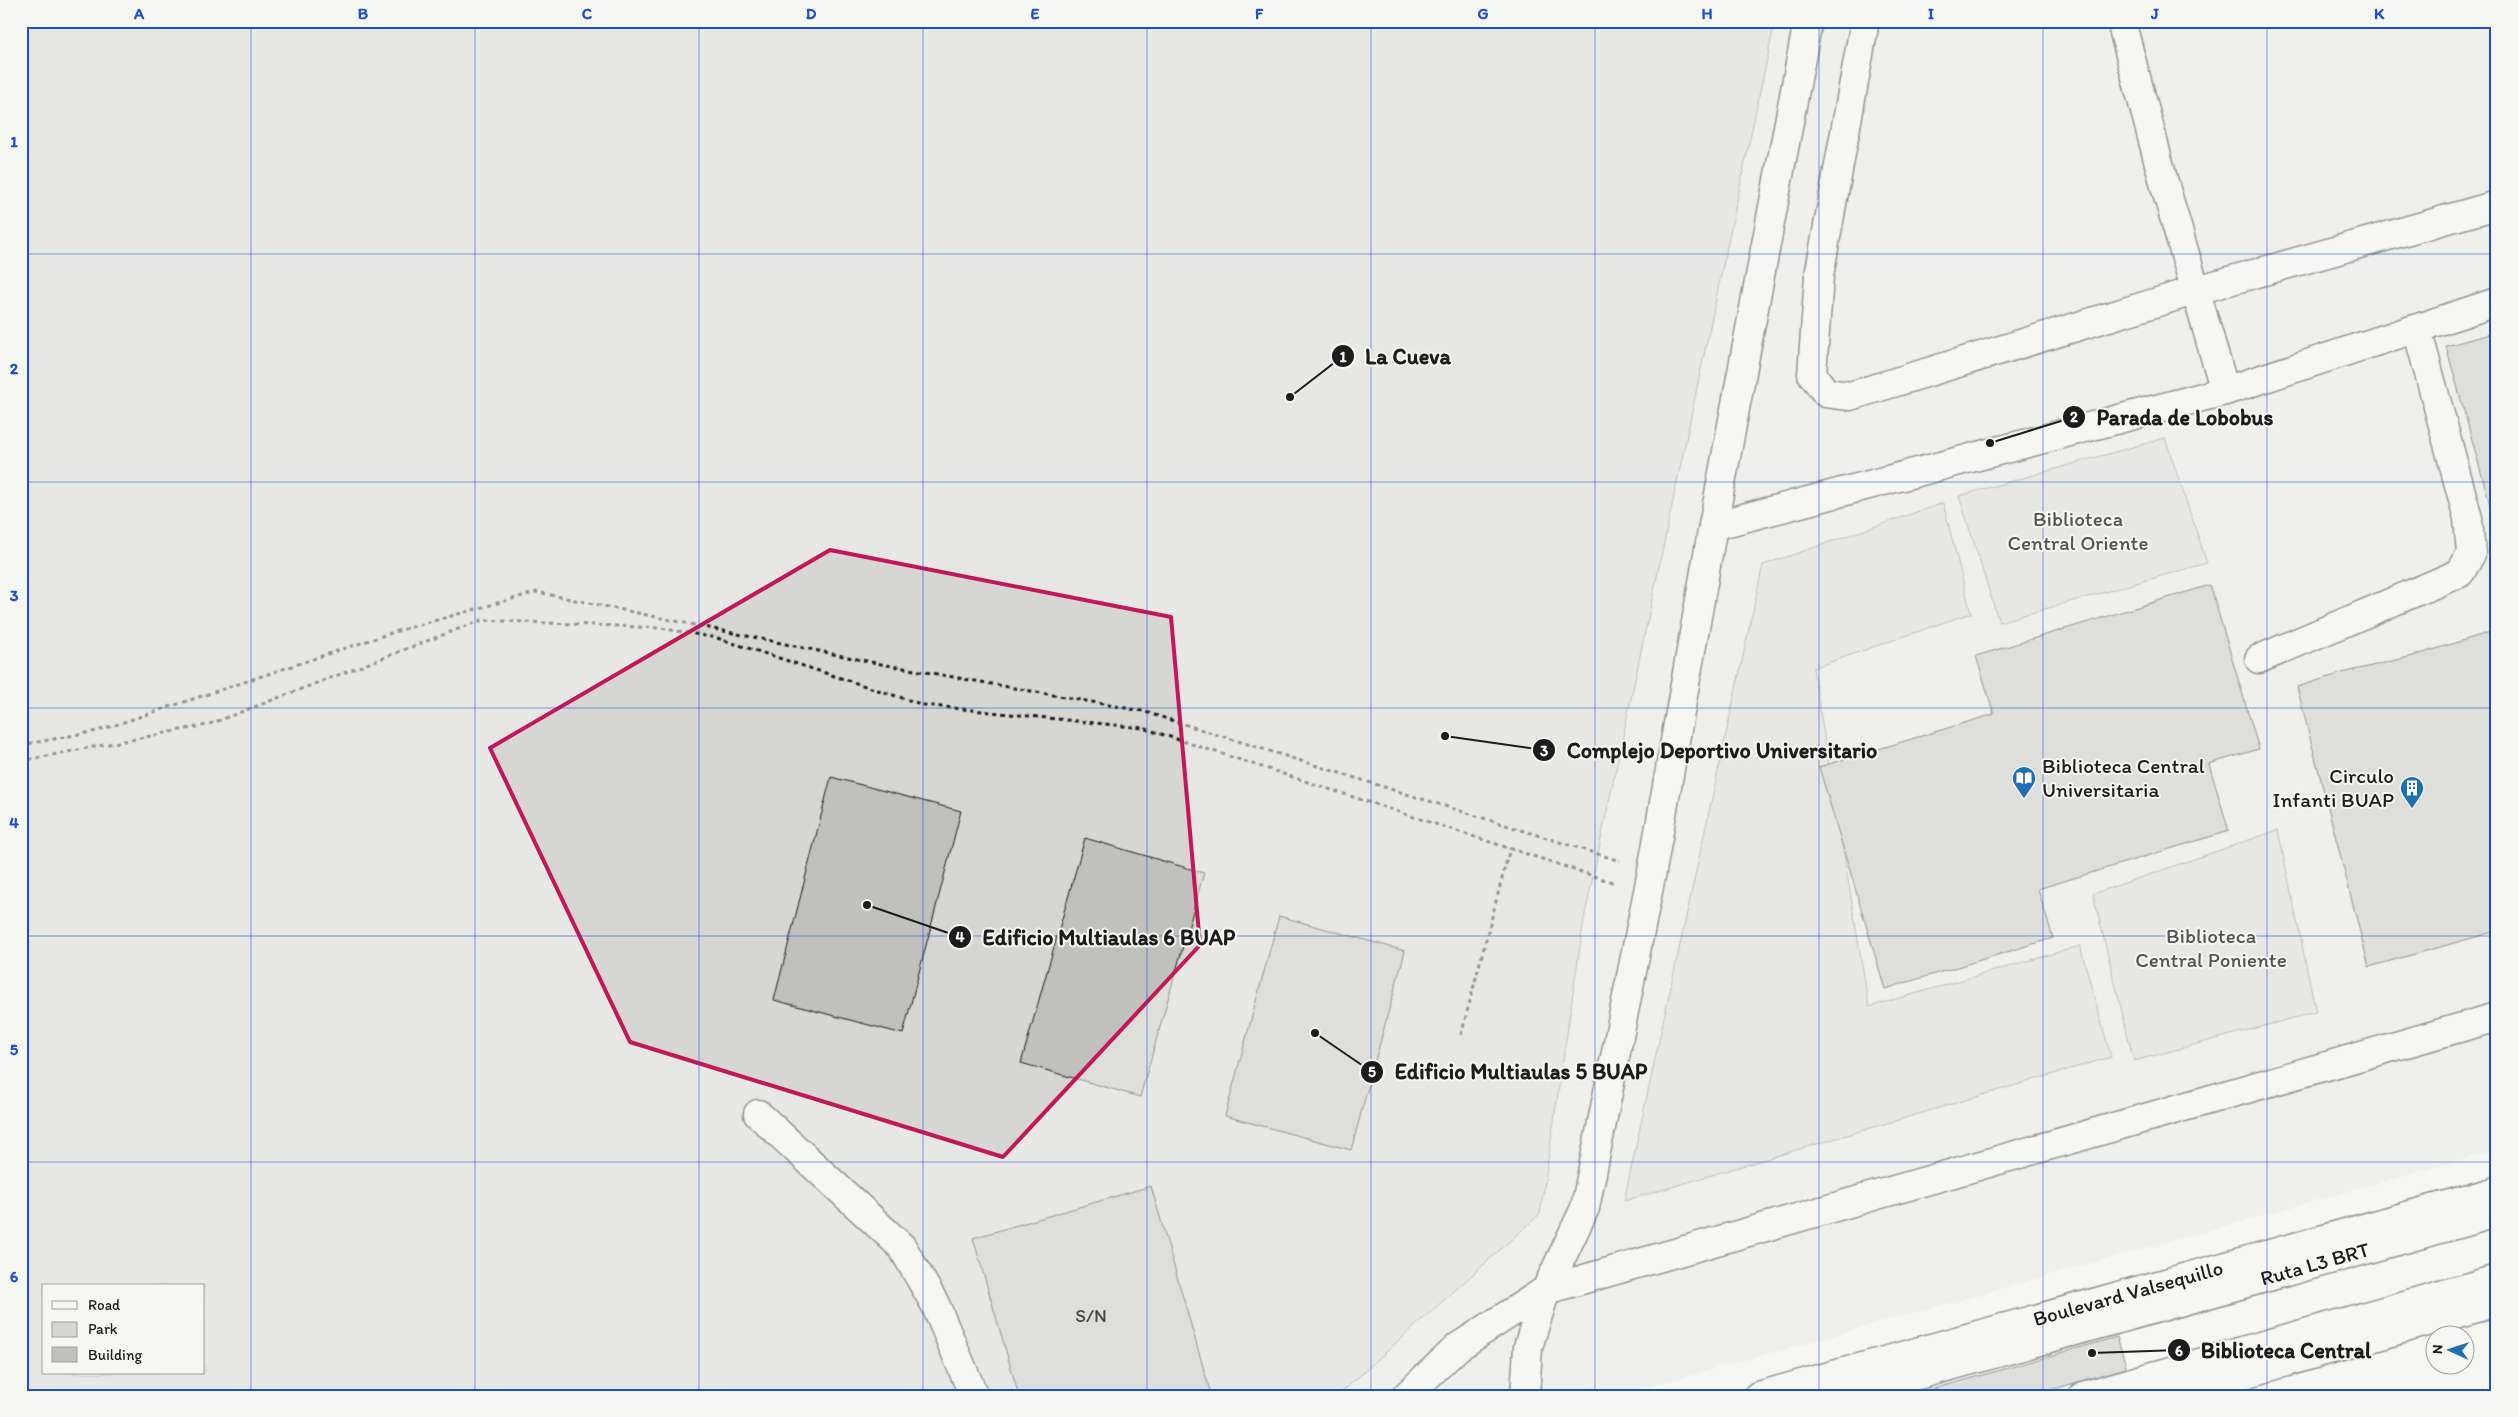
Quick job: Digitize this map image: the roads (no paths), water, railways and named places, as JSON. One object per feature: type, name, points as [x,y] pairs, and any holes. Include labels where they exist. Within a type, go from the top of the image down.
[{"type":"main road","points":[[1525,1396],[1528,1346],[1546,1290],[1586,1208],[1649,882],[1713,526],[1808,21]]},
{"type":"main road","points":[[1865,21],[1819,276],[1812,374],[1826,393],[1850,396],[2197,290],[2497,205]]},
{"type":"main road","points":[[2121,21],[2164,186],[2197,290],[2225,392]]},
{"type":"main road","points":[[1713,526],[2225,392],[2497,302]]},
{"type":"main road","points":[[2259,659],[2460,574],[2471,554],[2468,518],[2416,329]]},
{"type":"main road","points":[[1406,1396],[1458,1347],[1546,1290],[2497,1017]]},
{"type":"main road","points":[[758,1114],[902,1247],[935,1304],[974,1396]]},
{"type":"main road","name":"Boulevard Valsequillo","points":[[1758,1396],[2497,1191]]},
{"type":"main road","name":"Ruta L3 BRT","points":[[1844,1396],[2497,1213]]},
{"type":"main road","points":[[2083,1396],[2497,1279]]},
{"type":"main road","points":[[2168,1396],[2497,1302]]},
{"type":"place","name":"La Cueva","points":[[1290,397]]},
{"type":"place","name":"Parada de Lobobus","points":[[1990,443]]},
{"type":"place","name":"Complejo Deportivo Universitario","points":[[1445,736]]},
{"type":"place","name":"Biblioteca Central Universitaria","points":[[2024,799]]},
{"type":"place","name":"Circulo Infanti BUAP","points":[[2412,809]]},
{"type":"place","name":"Edificio Multiaulas 6 BUAP","points":[[867,905]]},
{"type":"place","name":"Edificio Multiaulas 5 BUAP","points":[[1315,1033]]},
{"type":"place","name":"Biblioteca Central","points":[[2092,1353]]},
{"type":"park label","name":"Biblioteca Central Oriente","points":[[2078,531]]},
{"type":"park label","name":"Biblioteca Central Poniente","points":[[2211,948]]}]
